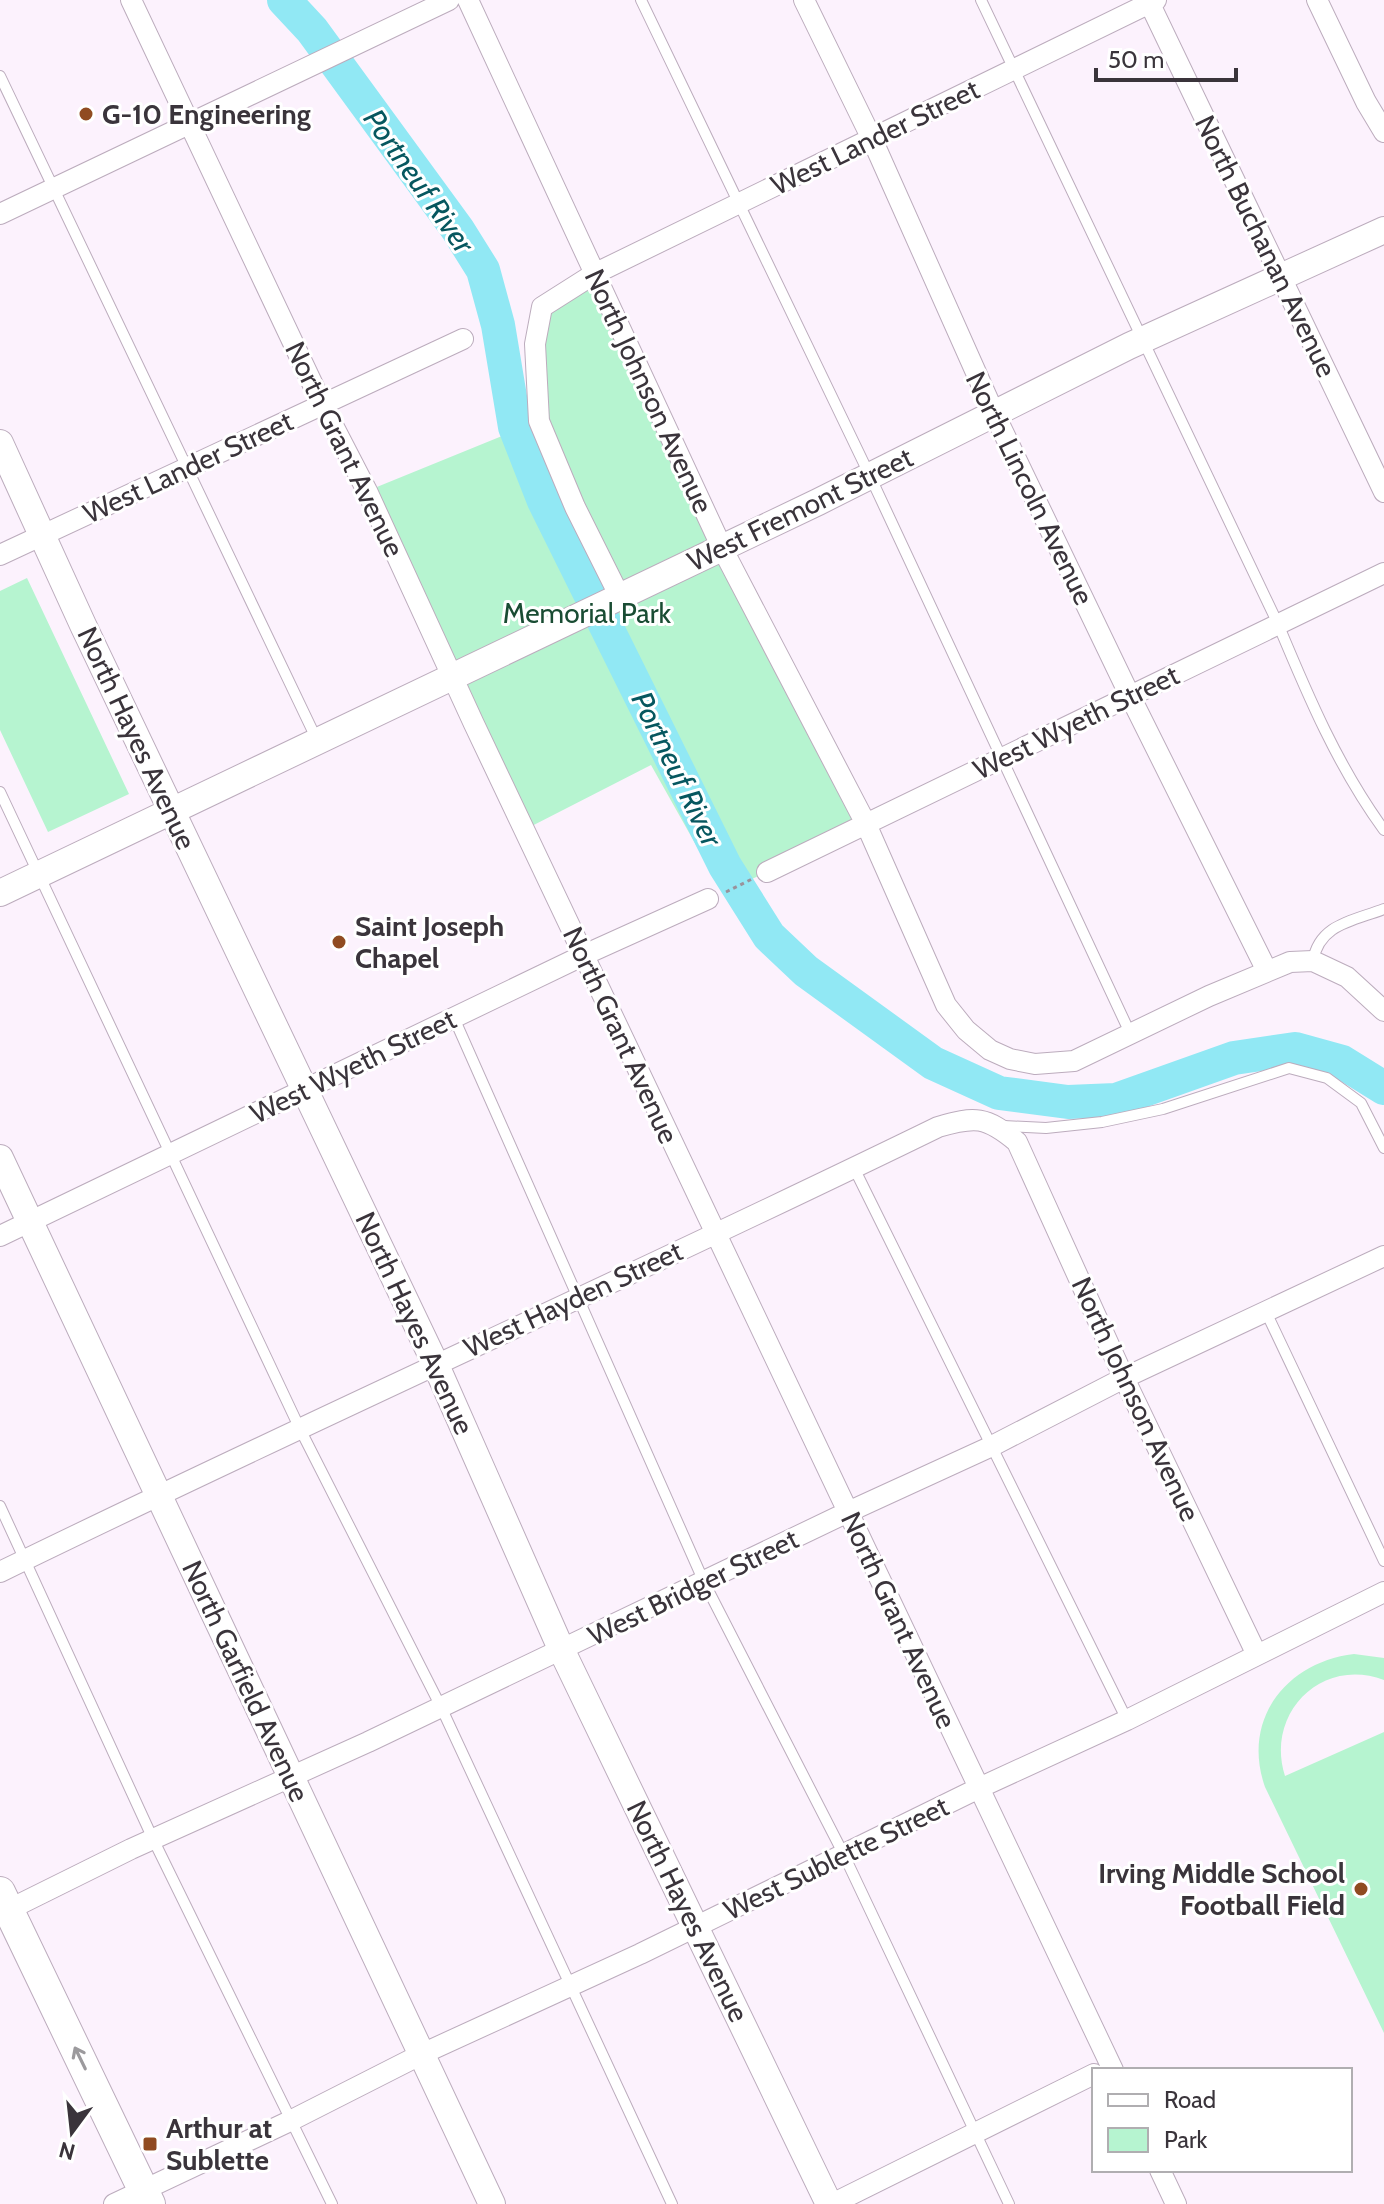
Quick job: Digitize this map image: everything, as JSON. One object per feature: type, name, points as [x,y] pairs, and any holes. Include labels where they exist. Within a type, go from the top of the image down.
[{"type":"main road","points":[[3,1905],[147,2197]]},
{"type":"street","name":"North Grant Avenue","points":[[131,0],[322,404],[367,491],[452,678],[979,1788],[1104,2068]]},
{"type":"street","points":[[0,214],[449,0]]},
{"type":"street","name":"North Johnson Avenue","points":[[468,0],[722,548],[866,824],[946,1005],[966,1030],[990,1050],[1010,1059],[1035,1064],[1074,1061],[1130,1033]]},
{"type":"street","name":"North Lincoln Avenue","points":[[804,0],[872,139],[994,413],[1267,971]]},
{"type":"street","points":[[1317,0],[1366,102],[1384,132]]},
{"type":"street","name":"West Lander Street","points":[[620,597],[575,507],[539,421],[535,344],[542,307],[594,274],[1151,1]]},
{"type":"street","name":"North Buchanan Avenue","points":[[1151,1],[1384,492]]},
{"type":"street","name":"West Fremont Street","points":[[0,893],[722,548],[1141,340],[1384,230]]},
{"type":"street","name":"West Lander Street","points":[[0,555],[463,339]]},
{"type":"street","name":"North Hayes Avenue","points":[[0,443],[83,625],[435,1363],[562,1651],[831,2204]]},
{"type":"street","name":"West Wyeth Street","points":[[764,874],[1384,573]]},
{"type":"street","name":"West Wyeth Street","points":[[0,1236],[584,955],[715,896]]},
{"type":"street","points":[[1130,1033],[1290,962],[1313,961],[1347,977],[1384,1011]]},
{"type":"street","name":"West Hayden Street","points":[[0,1572],[938,1127],[969,1118],[998,1126]]},
{"type":"street","name":"North Johnson Avenue","points":[[998,1126],[1017,1142],[1124,1378],[1257,1655]]},
{"type":"street","name":"North Garfield Avenue","points":[[0,1158],[492,2204]]},
{"type":"street","name":"West Bridger Street","points":[[3,1905],[291,1777],[562,1651],[992,1446],[1124,1378],[1384,1256]]},
{"type":"street","name":"West Sublette Street","points":[[114,2204],[147,2197],[422,2054],[1127,1720],[1384,1592]]},
{"type":"street","points":[[831,2204],[1092,2076]]},
{"type":"street","points":[[1161,2172],[1176,2204]]},
{"type":"lane","points":[[641,0],[870,476],[1130,1033]]},
{"type":"lane","points":[[981,0],[1278,624],[1314,710],[1337,756],[1384,830]]},
{"type":"lane","points":[[0,76],[318,742]]},
{"type":"lane","points":[[0,792],[300,1429],[441,1707],[672,2204]]},
{"type":"lane","points":[[1313,961],[1316,944],[1331,929],[1384,909]]},
{"type":"lane","points":[[454,1018],[704,1582],[844,1855],[1009,2204]]},
{"type":"lane","points":[[998,1126],[1046,1128],[1102,1122],[1163,1109],[1289,1068],[1327,1078],[1361,1103],[1384,1148]]},
{"type":"lane","points":[[854,1168],[1127,1720]]},
{"type":"lane","points":[[1266,1312],[1384,1561]]},
{"type":"lane","points":[[0,1506],[153,1839],[332,2204]]},
{"type":"path","points":[[715,896],[764,874]]},
{"type":"green space","name":"Memorial Park","points":[[594,274],[866,824],[723,893],[651,765],[524,830],[367,491],[539,421],[542,307]]},
{"type":"green space","points":[[27,578],[129,794],[48,832],[0,730],[0,591]]},
{"type":"green space","points":[[1354,1654],[1384,1658],[1384,1680],[1361,1675],[1339,1676],[1320,1683],[1303,1696],[1291,1712],[1283,1731],[1281,1753],[1285,1776],[1384,1732],[1384,2033],[1265,1787],[1259,1762],[1259,1739],[1265,1717],[1275,1698],[1308,1669],[1330,1659]]},
{"type":"waterway","name":"Portneuf River","points":[[284,0],[312,30],[458,230],[483,270],[498,325],[515,427],[544,501],[725,866],[769,936],[806,971],[933,1063],[999,1093],[1068,1102],[1116,1100],[1234,1058],[1295,1049],[1342,1062],[1384,1088]]},
{"type":"place","name":"G-10 Engineering","points":[[86,114]]},
{"type":"place","name":"Saint Joseph Chapel","points":[[339,942]]},
{"type":"place","name":"Irving Middle School Football Field","points":[[1361,1889]]},
{"type":"place","name":"Arthur at Sublette","points":[[150,2144]]}]
